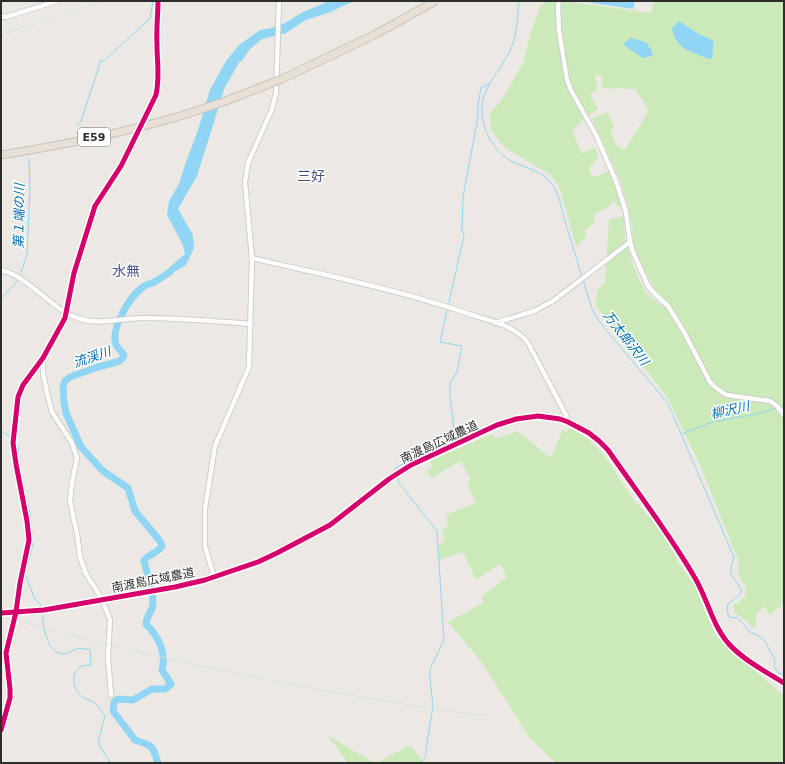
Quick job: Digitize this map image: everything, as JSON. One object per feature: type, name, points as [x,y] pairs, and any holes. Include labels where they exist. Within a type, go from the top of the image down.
[{"type":"highway","name":"E59","points":[[1,155],[124,131],[223,102],[282,79],[371,37],[435,1]]},
{"type":"street","points":[[1,16],[6,17],[57,1]]},
{"type":"street","points":[[146,115],[156,95],[159,84],[157,46],[158,1]]},
{"type":"street","points":[[214,577],[205,546],[205,509],[214,446],[248,371],[250,360],[252,258],[245,182],[248,163],[275,100],[279,1]]},
{"type":"street","points":[[559,1],[559,30],[567,80],[596,135],[616,181],[626,212],[630,242],[648,286],[668,306],[684,332],[710,382],[720,392],[727,395],[770,401],[777,406],[784,415]]},
{"type":"street","points":[[1,730],[10,698],[6,658],[29,540],[14,450],[16,403],[23,385],[43,358],[65,318],[74,273],[96,206],[122,166],[135,138]]},
{"type":"street","points":[[495,323],[543,308],[630,242]]},
{"type":"street","points":[[252,258],[386,289],[433,302],[513,330],[526,339],[566,415],[568,422]]},
{"type":"street","points":[[1,270],[17,276],[66,313],[89,321],[134,318],[251,324]]},
{"type":"street","points":[[43,358],[43,373],[52,412],[72,443],[77,458],[70,501],[80,557],[86,574],[102,600],[110,620],[108,657],[111,695]]},
{"type":"street","name":"南渡島広域農道","points":[[1,613],[42,610],[175,587],[214,577],[258,562],[317,532],[346,513],[400,472],[432,455],[496,426],[516,419],[527,417],[549,417],[568,422],[589,433],[608,450],[675,547],[695,579],[726,642],[741,656],[784,684]]},
{"type":"green space","points":[[546,1],[563,1],[651,13],[654,1],[784,1],[784,604],[769,615],[765,606],[757,612],[755,628],[734,612],[734,605],[745,597],[746,588],[738,575],[738,559],[699,463],[667,397],[595,304],[598,289],[605,283],[609,220],[624,216],[625,238],[633,265],[645,292],[664,308],[669,302],[659,294],[652,285],[633,246],[632,224],[620,180],[592,119],[608,112],[614,128],[610,131],[616,145],[625,150],[649,110],[636,89],[602,88],[602,76],[595,75],[598,89],[590,95],[598,109],[583,119],[572,131],[582,153],[595,148],[598,157],[589,168],[592,177],[609,172],[621,206],[619,207],[613,201],[610,206],[594,214],[594,223],[585,230],[587,236],[576,246],[560,188],[550,174],[510,151],[501,144],[491,129],[490,113],[503,98],[523,63],[531,32],[541,5]]},
{"type":"green space","points":[[569,428],[587,438],[604,455],[632,498],[663,532],[671,545],[678,563],[696,586],[709,621],[717,637],[784,696],[784,763],[556,763],[529,737],[483,664],[448,622],[483,603],[482,596],[507,577],[500,564],[476,580],[463,552],[439,560],[437,547],[445,540],[442,531],[448,526],[446,515],[476,503],[467,483],[471,479],[460,461],[432,478],[426,471],[432,467],[430,461],[492,434],[496,439],[517,431],[551,458],[562,431],[567,432]]},
{"type":"green space","points":[[327,735],[371,761],[379,762],[407,746],[412,747],[423,763],[348,763]]},
{"type":"water","points":[[329,1],[354,1],[328,13],[306,20],[286,33],[262,39],[249,50],[242,61],[240,61],[225,87],[197,176],[178,209],[193,235],[194,248],[186,265],[162,279],[162,274],[185,254],[183,245],[167,215],[169,201],[179,184],[210,90],[226,61],[239,45],[260,30],[285,23],[303,12]]},
{"type":"water","points":[[580,1],[635,1],[633,9]]},
{"type":"water","points":[[679,21],[697,33],[714,41],[712,58],[710,59],[697,55],[686,49],[677,41],[672,28]]},
{"type":"water","points":[[631,38],[646,42],[653,53],[652,56],[643,58],[625,46],[624,43]]},
{"type":"waterway","name":"第１端の川","points":[[77,126],[81,121],[101,60],[104,61],[150,18],[153,1]]},
{"type":"waterway","name":"万太郎沢川","points":[[519,1],[513,43],[510,51],[487,90],[482,106],[483,122],[489,138],[499,152],[513,162],[544,176],[552,184],[560,201],[582,277]]},
{"type":"waterway","points":[[449,302],[464,236],[462,230],[463,197],[478,117],[478,105],[481,88],[490,83]]},
{"type":"waterway","name":"第１端の川","points":[[21,273],[27,254],[30,190],[29,158]]},
{"type":"waterway","name":"流渓川","points":[[158,763],[153,749],[149,745],[135,740],[113,711],[114,702],[118,699],[133,700],[152,689],[165,689],[171,684],[162,670],[163,657],[158,639],[146,624],[147,618],[152,609],[153,598],[144,561],[162,546],[160,541],[135,511],[128,488],[103,471],[81,447],[66,413],[63,387],[65,381],[70,377],[122,359],[124,355],[116,345],[115,338],[118,322],[122,313],[138,291],[144,286],[153,283],[170,272]]},
{"type":"waterway","name":"万太郎沢川","points":[[583,280],[596,317],[666,401],[670,408],[734,557],[731,572],[741,591],[735,599],[728,604],[727,611],[729,617],[738,618],[750,632],[765,641],[775,660],[774,667],[778,673],[784,674]]},
{"type":"waterway","name":"第１端の川","points":[[1,299],[17,281]]},
{"type":"waterway","points":[[447,311],[440,342],[462,346],[457,372],[450,384],[450,393]]},
{"type":"waterway","points":[[396,471],[395,468],[455,439],[450,395]]},
{"type":"waterway","name":"柳沢川","points":[[779,407],[784,406]]},
{"type":"waterway","name":"柳沢川","points":[[681,434],[715,421],[753,415],[776,408]]},
{"type":"waterway","name":"第１端の川","points":[[1,430],[12,439]]},
{"type":"waterway","name":"第１端の川","points":[[18,444],[19,463],[31,518]]},
{"type":"waterway","points":[[398,478],[399,483],[437,531],[444,640],[430,669],[433,706],[426,755],[420,763]]},
{"type":"waterway","name":"第１端の川","points":[[31,522],[33,545],[25,574],[35,599],[40,604],[42,609]]},
{"type":"waterway","name":"第１端の川","points":[[42,612],[46,637],[53,649],[63,654],[80,649],[90,650],[91,665],[80,667],[78,669],[74,676],[74,684],[79,693],[84,698],[95,703],[105,716],[99,738],[99,745],[110,762],[109,763]]},
{"type":"tunnel","points":[[135,137],[146,115]]},
{"type":"railway","points":[[1,35],[106,1]]},
{"type":"railway","points":[[1,616],[121,648],[242,675],[303,687],[486,716]]},
{"type":"cycle path","points":[[1,730],[10,698],[6,653],[16,612],[20,583],[29,540],[13,443],[18,397],[23,385],[43,358],[65,318],[74,273],[95,206],[121,166],[156,95],[158,76],[158,1]]},
{"type":"cycle path","points":[[1,613],[44,610],[175,587],[205,580],[258,562],[330,525],[389,479],[411,465],[497,425],[516,419],[538,416],[560,419],[568,422],[589,433],[608,450],[685,561],[699,586],[722,636],[747,660],[784,683]]},
{"type":"district","name":"三好","points":[[311,176]]},
{"type":"district","name":"水無","points":[[126,271]]}]
